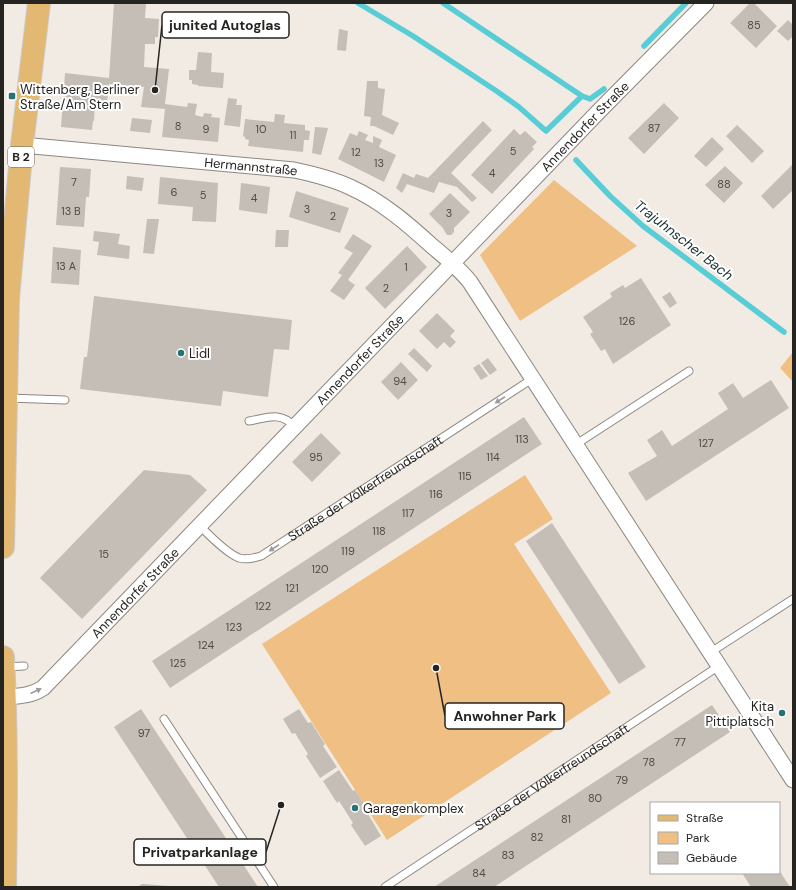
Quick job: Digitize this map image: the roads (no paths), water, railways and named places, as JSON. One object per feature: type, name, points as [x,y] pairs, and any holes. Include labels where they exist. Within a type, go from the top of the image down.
[{"type":"main road","name":"B 2","points":[[3,548],[8,298],[22,145],[39,3]]},
{"type":"main road","points":[[4,887],[4,724],[8,664]]},
{"type":"street","name":"Annendorfer Straße","points":[[5,697],[23,696],[43,688],[628,81],[706,3]]},
{"type":"street","name":"Hermannstraße","points":[[22,145],[276,168],[310,173],[350,186],[370,197],[392,212],[452,263]]},
{"type":"street","points":[[452,263],[470,282],[793,780]]},
{"type":"lane","points":[[575,445],[689,371]]},
{"type":"lane","name":"Straße der Völkerfreundschaft","points":[[199,525],[229,552],[239,558],[247,559],[261,556],[532,379]]},
{"type":"lane","points":[[6,398],[65,400]]},
{"type":"lane","points":[[249,421],[275,416],[286,418],[295,426]]},
{"type":"lane","points":[[711,652],[793,599]]},
{"type":"lane","name":"Straße der Völkerfreundschaft","points":[[385,887],[719,666]]},
{"type":"lane","points":[[164,719],[274,887]]},
{"type":"waterway","name":"Trajuhnscher Bach","points":[[358,3],[413,36],[498,92],[519,107],[546,131],[582,96],[443,3]]},
{"type":"waterway","points":[[644,46],[686,3]]},
{"type":"waterway","points":[[582,96],[590,99],[604,89]]},
{"type":"waterway","name":"Trajuhnscher Bach","points":[[576,160],[610,196],[643,226],[784,332]]},
{"type":"place","name":"junited Autoglas","points":[[155,90]]},
{"type":"place","name":"Wittenberg, Berliner Straße/Am Stern","points":[[12,96]]},
{"type":"place","name":"Lidl","points":[[181,353]]},
{"type":"place","name":"Anwohner Park","points":[[436,668]]},
{"type":"place","name":"Kita Pittiplatsch","points":[[782,713]]},
{"type":"place","name":"Privatparkanlage","points":[[281,805]]},
{"type":"place","name":"Garagenkomplex","points":[[355,808]]}]
